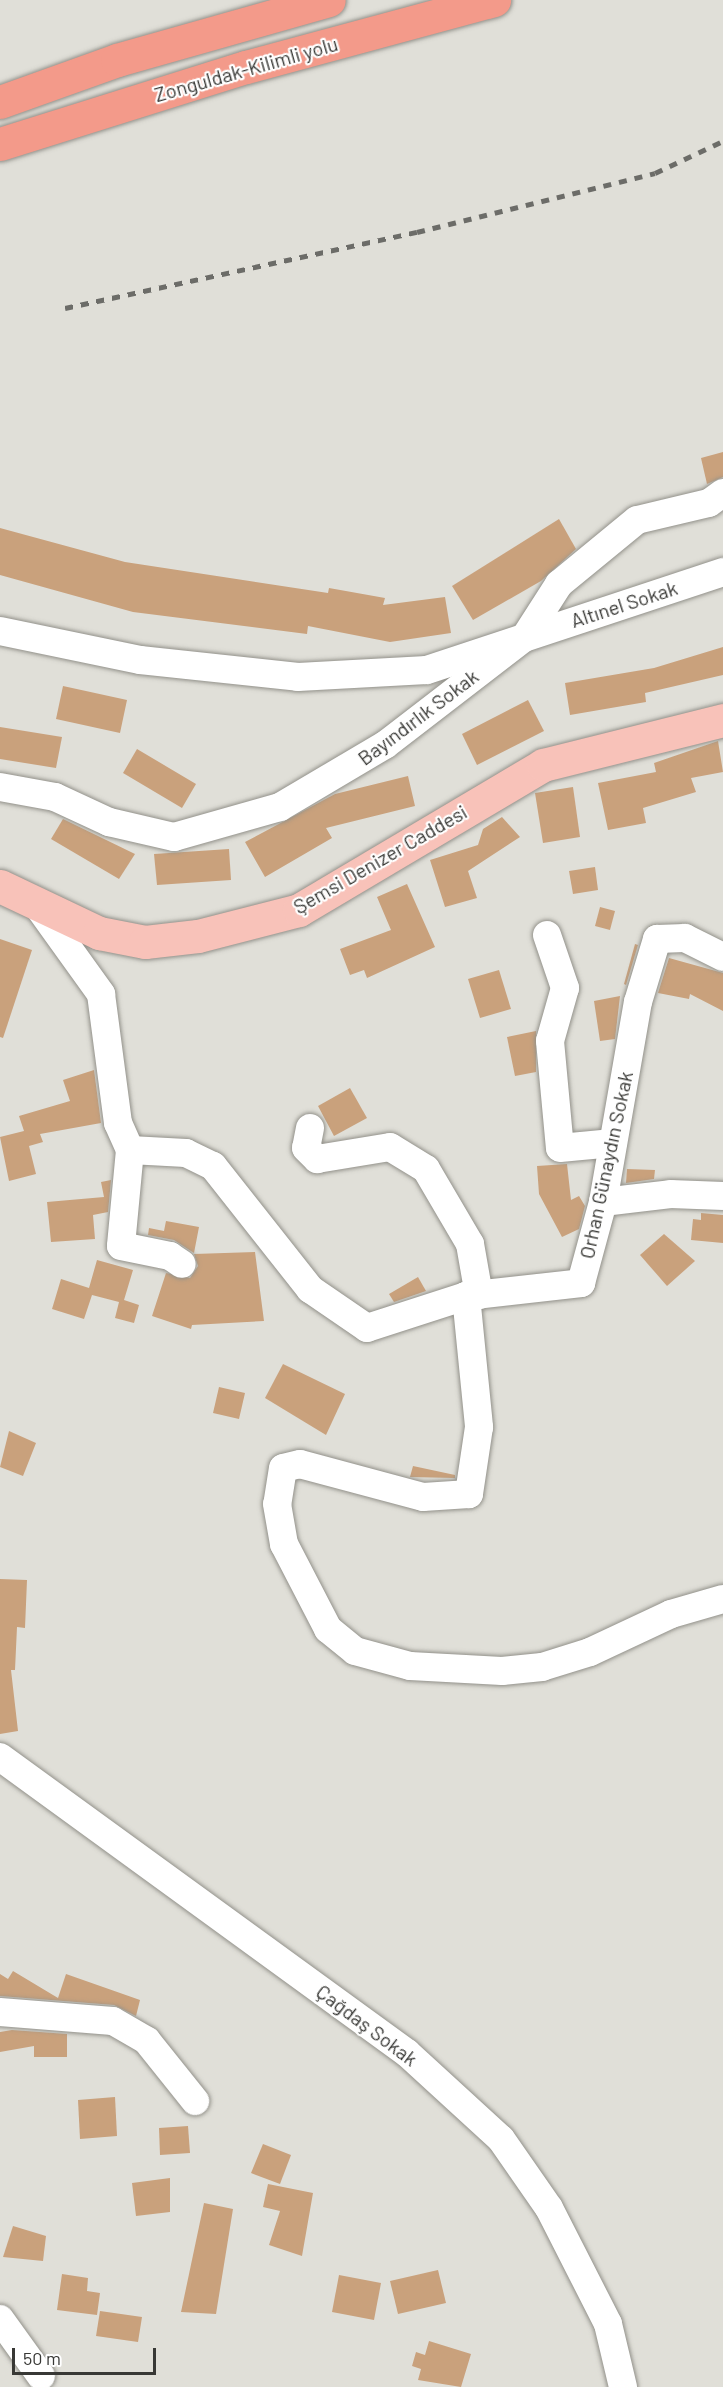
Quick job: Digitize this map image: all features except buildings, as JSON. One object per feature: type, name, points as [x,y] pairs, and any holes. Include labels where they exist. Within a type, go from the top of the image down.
[{"type":"highway","points":[[0,102],[117,60],[329,0]]},
{"type":"highway","name":"Zonguldak-Kilimli yolu","points":[[0,144],[246,67],[494,0]]},
{"type":"main road","name":"Şemsi Denizer Caddesi","points":[[0,886],[40,909],[99,933],[145,942],[198,936],[299,910],[543,765],[723,720]]},
{"type":"street","points":[[525,637],[559,584],[637,520],[710,502],[723,493]]},
{"type":"street","name":"Altınel Sokak","points":[[0,631],[141,660],[298,677],[427,670],[723,572]]},
{"type":"street","name":"Bayındırlık Sokak","points":[[0,787],[55,797],[109,822],[174,837],[219,827],[280,807],[357,763],[525,637]]},
{"type":"street","points":[[40,909],[101,994],[118,1123],[130,1149],[122,1246],[183,1264]]},
{"type":"street","points":[[547,935],[565,988],[550,1041],[560,1148],[613,1143]]},
{"type":"street","name":"Orhan Günaydın Sokak","points":[[130,1149],[186,1153],[213,1166],[310,1289],[367,1328],[473,1295],[581,1283],[603,1202],[638,1002],[657,939],[685,938],[723,957]]},
{"type":"street","points":[[310,1128],[306,1148],[317,1159],[390,1148],[426,1169],[470,1244],[478,1427],[469,1494],[423,1497],[300,1464],[283,1468],[277,1504],[284,1544],[328,1629],[355,1651],[410,1666],[502,1671],[542,1667],[590,1652],[671,1614],[723,1599]]},
{"type":"street","points":[[603,1202],[671,1194],[723,1196]]},
{"type":"street","name":"Çağdaş Sokak","points":[[0,1757],[407,2053],[501,2139],[549,2208],[608,2324],[623,2387]]},
{"type":"street","points":[[0,2012],[113,2021],[147,2042],[195,2102]]},
{"type":"street","points":[[0,2319],[41,2376]]},
{"type":"railway","points":[[65,308],[417,232],[655,173],[723,141]]}]
